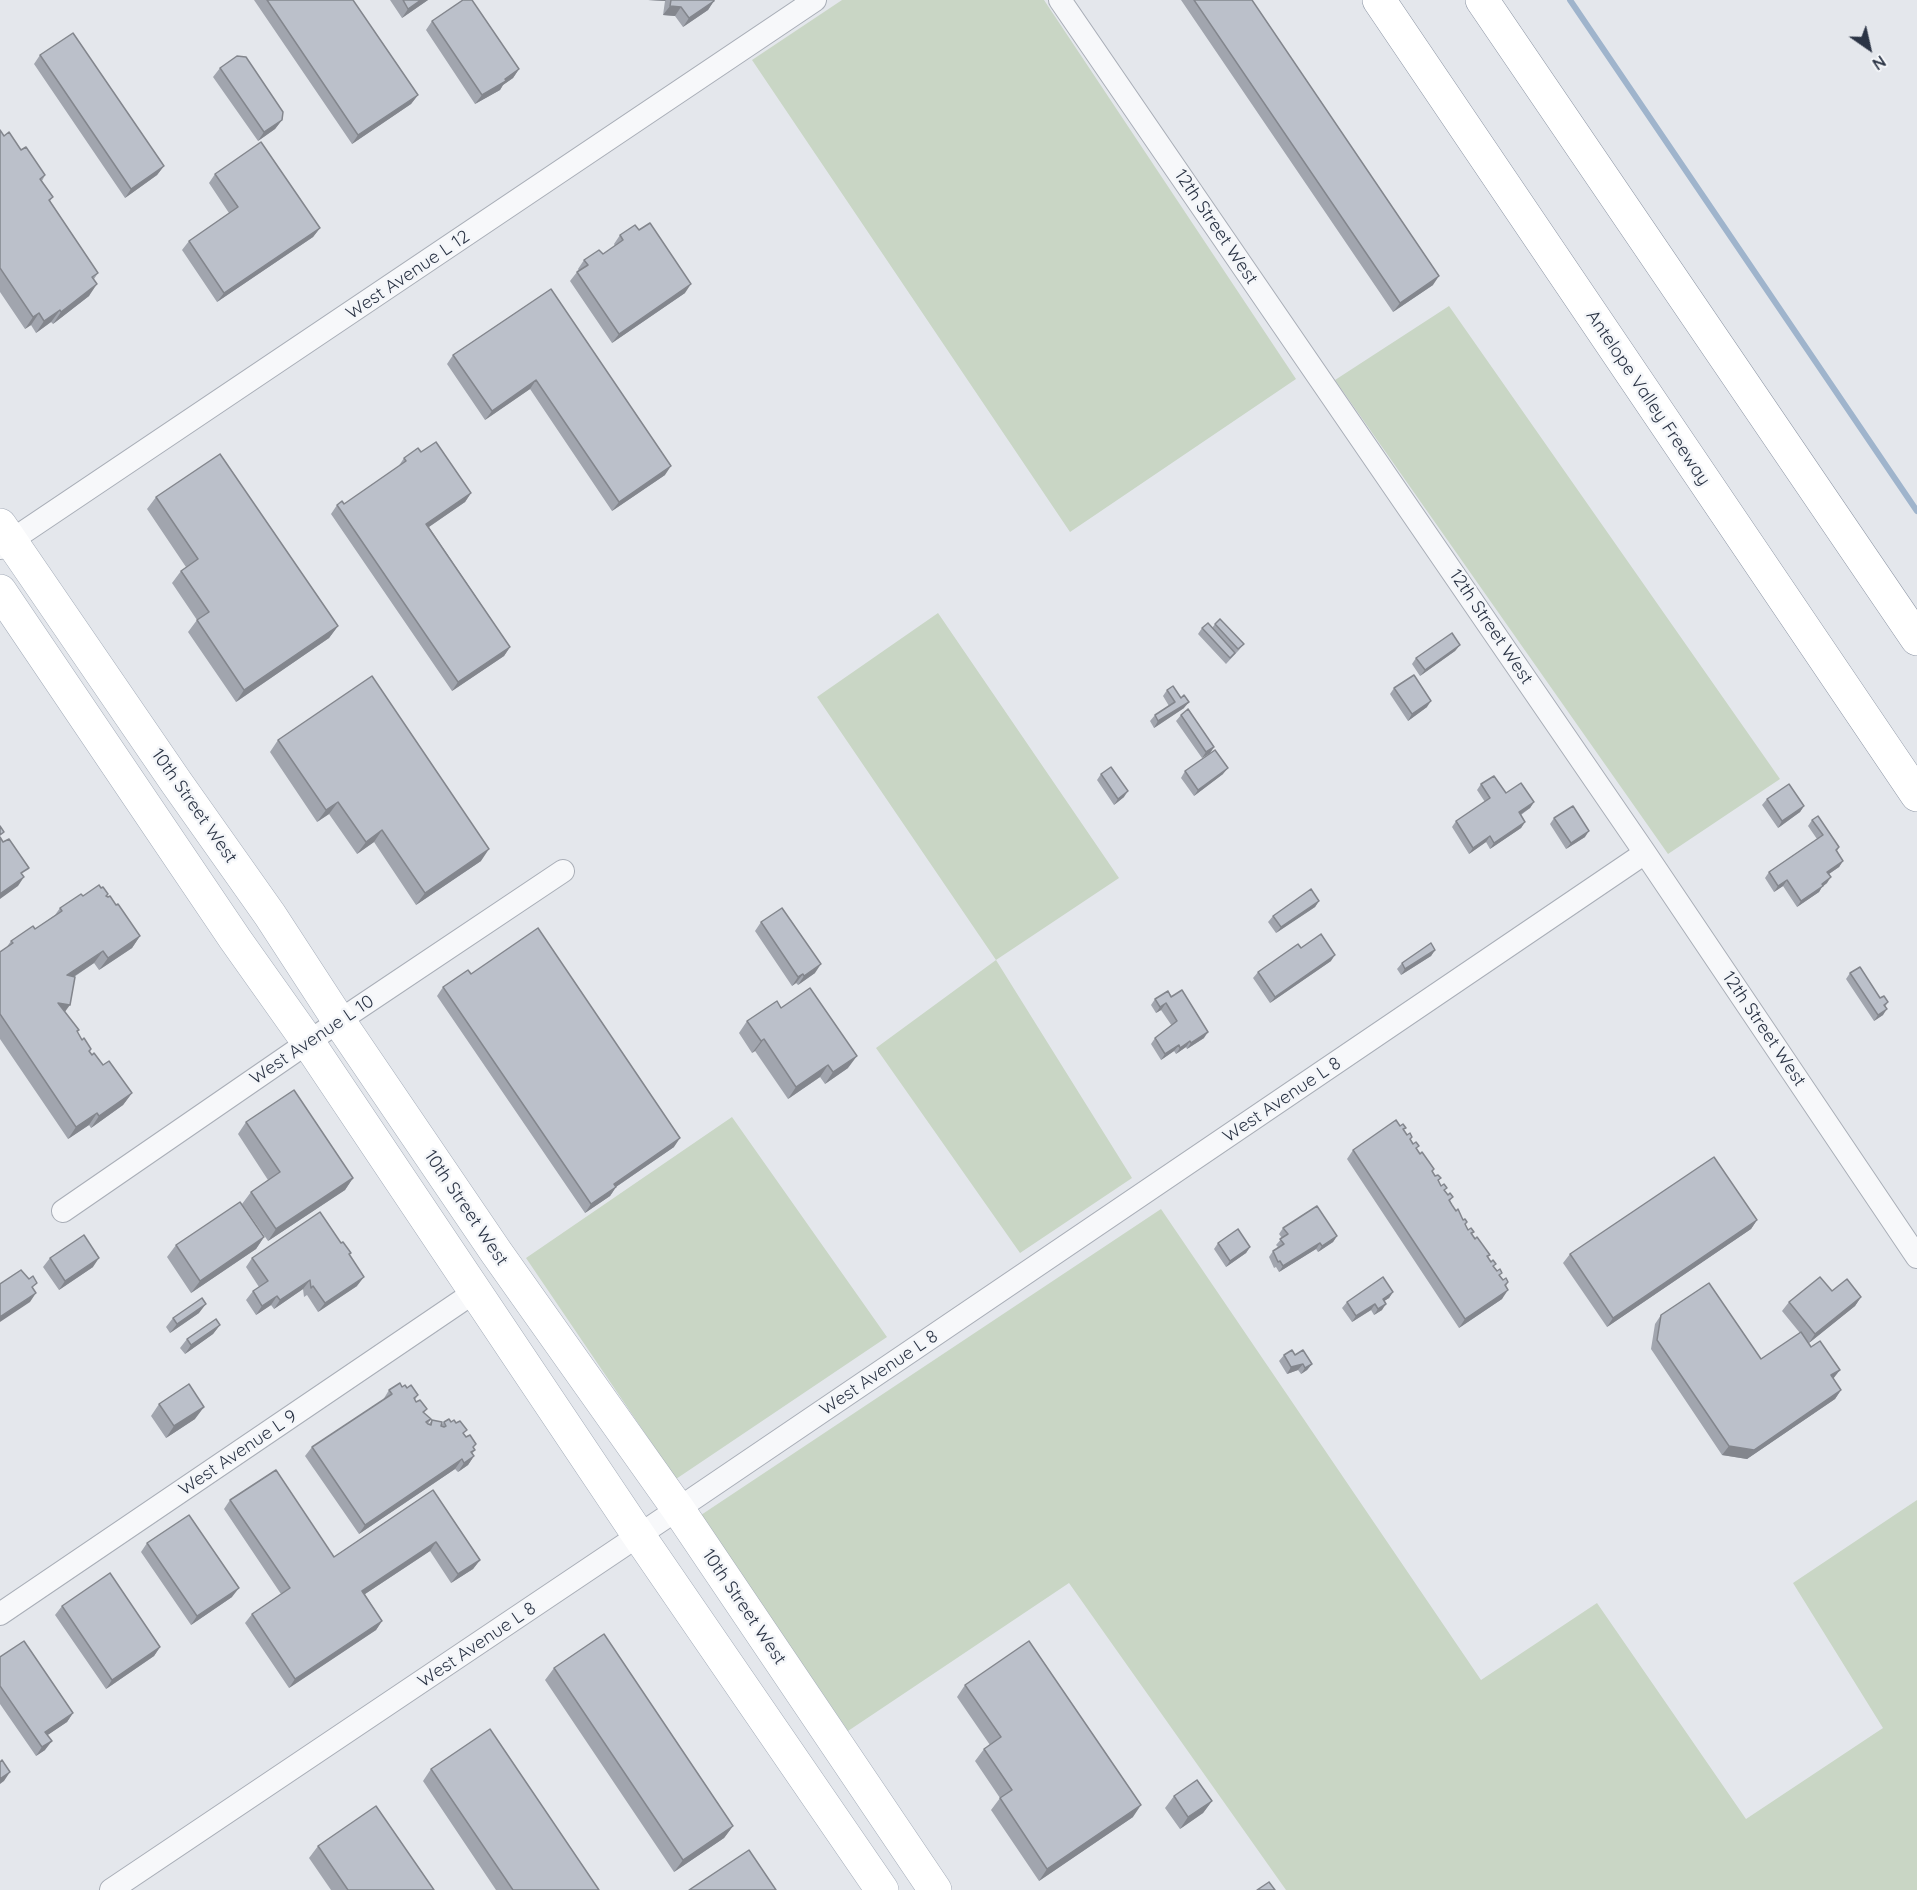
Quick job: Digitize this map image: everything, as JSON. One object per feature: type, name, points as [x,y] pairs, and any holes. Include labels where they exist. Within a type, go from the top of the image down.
[{"type":"main road","name":"Antelope Valley Freeway","points":[[1379,0],[1917,795]]},
{"type":"main road","points":[[1482,0],[1917,639]]},
{"type":"main road","name":"10th Street West","points":[[4,538],[270,915],[496,1252],[678,1509],[935,1890]]},
{"type":"main road","points":[[0,591],[228,930],[308,1042],[639,1536],[882,1890]]},
{"type":"main road","points":[[476,1291],[486,1287],[494,1288],[506,1297],[548,1356],[568,1374],[594,1391]]},
{"type":"main road","points":[[852,1846],[901,1882],[906,1890]]},
{"type":"street","name":"West Avenue L 12","points":[[4,538],[815,0]]},
{"type":"street","name":"12th Street West","points":[[1060,0],[1645,853],[1917,1257]]},
{"type":"street","name":"West Avenue L 8","points":[[111,1890],[639,1536],[1645,853]]},
{"type":"street","name":"West Avenue L 10","points":[[63,1211],[308,1042],[563,871]]},
{"type":"street","name":"West Avenue L 9","points":[[0,1614],[476,1291]]},
{"type":"green space","points":[[842,0],[1044,0],[1296,379],[1070,532],[752,60]]},
{"type":"green space","points":[[1449,306],[1780,779],[1668,854],[1335,380]]},
{"type":"green space","points":[[938,613],[1119,878],[996,960],[817,697]]},
{"type":"green space","points":[[996,960],[1132,1178],[1020,1253],[876,1048]]},
{"type":"green space","points":[[732,1117],[887,1337],[676,1479],[526,1258]]},
{"type":"green space","points":[[1161,1209],[1481,1680],[1597,1603],[1746,1819],[1883,1728],[1793,1583],[1917,1500],[1917,1890],[1286,1890],[1069,1583],[848,1731],[701,1515]]},
{"type":"building","points":[[267,0],[353,0],[418,95],[358,135]]},
{"type":"building","points":[[403,0],[421,0],[408,9]]},
{"type":"building","points":[[463,0],[472,0],[519,69],[505,79],[506,81],[482,95],[432,21]]},
{"type":"building","points":[[671,0],[714,1],[689,18],[681,7],[670,6]]},
{"type":"building","points":[[1194,0],[1252,0],[1439,276],[1400,303]]},
{"type":"building","points":[[73,33],[164,166],[131,189],[40,55]]},
{"type":"building","points":[[237,56],[246,57],[283,112],[282,120],[264,132],[220,68]]},
{"type":"building","points":[[0,130],[4,136],[9,132],[21,150],[26,147],[45,175],[40,179],[53,197],[49,200],[98,273],[92,277],[97,284],[61,312],[60,310],[44,321],[39,313],[33,317],[0,268]]},
{"type":"building","points":[[261,142],[320,228],[224,293],[189,241],[238,207],[215,174]]},
{"type":"building","points":[[650,223],[691,284],[619,334],[577,272],[588,265],[584,260],[599,250],[603,254],[623,240],[620,235],[635,225],[639,230]]},
{"type":"building","points":[[551,289],[671,466],[619,502],[536,380],[492,411],[453,355]]},
{"type":"building","points":[[436,442],[471,493],[426,524],[510,647],[458,682],[337,505],[342,501],[344,504],[406,461],[404,458],[418,448],[421,452]]},
{"type":"building","points":[[220,454],[338,626],[244,690],[197,620],[209,612],[181,571],[198,559],[156,497]]},
{"type":"building","points":[[1220,619],[1244,644],[1238,649],[1215,624]]},
{"type":"building","points":[[1208,623],[1235,653],[1230,658],[1202,628]]},
{"type":"building","points":[[1452,633],[1460,645],[1425,670],[1416,658]]},
{"type":"building","points":[[1414,675],[1431,701],[1412,714],[1394,688]]},
{"type":"building","points":[[372,676],[489,849],[425,893],[382,830],[366,842],[338,802],[326,810],[278,740]]},
{"type":"building","points":[[1173,686],[1181,698],[1184,695],[1189,702],[1158,721],[1155,715],[1175,702],[1167,690]]},
{"type":"building","points":[[1188,709],[1214,747],[1206,752],[1181,715]]},
{"type":"building","points":[[1215,750],[1228,768],[1198,790],[1185,771]]},
{"type":"building","points":[[1111,767],[1128,791],[1118,799],[1101,774]]},
{"type":"building","points":[[1494,776],[1506,793],[1521,783],[1534,802],[1519,812],[1525,822],[1494,843],[1490,836],[1473,848],[1456,821],[1490,798],[1481,784]]},
{"type":"building","points":[[1789,784],[1804,806],[1782,821],[1767,799]]},
{"type":"building","points":[[1573,806],[1589,831],[1571,843],[1554,818]]},
{"type":"building","points":[[1818,816],[1839,847],[1836,850],[1843,861],[1827,872],[1831,877],[1822,884],[1823,886],[1801,901],[1787,880],[1778,886],[1769,872],[1823,835],[1812,820]]},
{"type":"building","points":[[0,837],[3,842],[9,839],[29,868],[21,873],[24,877],[0,894]]},
{"type":"building","points":[[99,885],[108,894],[106,896],[110,896],[116,905],[118,904],[140,936],[108,958],[103,951],[67,975],[75,977],[70,1005],[58,1003],[79,1030],[77,1031],[91,1049],[89,1051],[92,1055],[94,1053],[103,1065],[109,1061],[132,1093],[99,1116],[97,1113],[76,1127],[0,1014],[0,952],[13,943],[11,941],[33,926],[35,929],[62,911],[60,908]]},
{"type":"building","points":[[1311,889],[1319,901],[1281,927],[1273,916]]},
{"type":"building","points":[[782,908],[821,964],[804,976],[803,974],[798,977],[761,922]]},
{"type":"building","points":[[538,928],[680,1138],[614,1184],[616,1187],[591,1204],[443,987],[468,970],[471,974]]},
{"type":"building","points":[[1321,934],[1335,955],[1275,997],[1258,972],[1298,944],[1301,948]]},
{"type":"building","points":[[1431,943],[1435,950],[1405,969],[1402,963]]},
{"type":"building","points":[[1860,967],[1880,998],[1884,996],[1888,1002],[1884,1005],[1887,1009],[1878,1015],[1850,973]]},
{"type":"building","points":[[810,988],[857,1056],[833,1072],[828,1065],[796,1087],[764,1039],[761,1041],[747,1021],[777,1001],[781,1008]]},
{"type":"building","points":[[1182,990],[1208,1032],[1191,1043],[1190,1041],[1180,1048],[1179,1045],[1165,1054],[1155,1038],[1177,1021],[1166,1003],[1160,1007],[1155,999],[1168,991],[1171,997]]},
{"type":"building","points":[[294,1090],[353,1178],[276,1229],[251,1192],[280,1172],[246,1122]]},
{"type":"building","points":[[1396,1120],[1400,1126],[1403,1124],[1406,1128],[1403,1129],[1407,1135],[1410,1133],[1413,1144],[1416,1142],[1419,1146],[1416,1148],[1420,1154],[1422,1152],[1434,1169],[1432,1171],[1435,1176],[1438,1175],[1441,1178],[1438,1180],[1441,1186],[1444,1184],[1447,1188],[1444,1190],[1453,1197],[1449,1200],[1456,1211],[1458,1209],[1463,1220],[1467,1222],[1465,1224],[1468,1230],[1471,1228],[1475,1239],[1477,1237],[1490,1255],[1487,1256],[1491,1262],[1493,1260],[1496,1264],[1493,1266],[1497,1271],[1500,1269],[1502,1273],[1499,1275],[1503,1280],[1506,1278],[1508,1282],[1505,1285],[1508,1290],[1465,1319],[1353,1150]]},
{"type":"building","points":[[1714,1157],[1757,1220],[1613,1318],[1570,1254]]},
{"type":"building","points":[[240,1202],[264,1237],[200,1281],[176,1245]]},
{"type":"building","points":[[1317,1206],[1337,1236],[1322,1246],[1320,1243],[1283,1266],[1280,1261],[1278,1262],[1273,1251],[1284,1244],[1280,1239],[1288,1234],[1283,1228]]},
{"type":"building","points":[[320,1212],[341,1243],[343,1242],[351,1253],[349,1254],[364,1277],[325,1303],[313,1286],[311,1288],[310,1280],[280,1300],[277,1296],[262,1306],[253,1291],[268,1281],[252,1258]]},
{"type":"building","points":[[1238,1229],[1250,1247],[1230,1261],[1218,1243]]},
{"type":"building","points":[[84,1235],[99,1258],[65,1281],[50,1258]]},
{"type":"building","points":[[21,1270],[29,1279],[33,1276],[37,1283],[32,1287],[36,1293],[0,1317],[0,1284]]},
{"type":"building","points":[[1383,1277],[1393,1292],[1383,1299],[1386,1304],[1378,1309],[1375,1304],[1356,1316],[1347,1302]]},
{"type":"building","points":[[1820,1277],[1832,1291],[1847,1279],[1861,1297],[1815,1334],[1789,1302]]},
{"type":"building","points":[[1709,1283],[1761,1359],[1801,1332],[1811,1347],[1820,1341],[1840,1370],[1831,1375],[1841,1390],[1754,1450],[1729,1446],[1657,1340],[1661,1315]]},
{"type":"building","points":[[202,1298],[206,1304],[177,1324],[173,1318]]},
{"type":"building","points":[[216,1319],[220,1325],[191,1345],[187,1339]]},
{"type":"building","points":[[1292,1350],[1295,1355],[1303,1350],[1312,1364],[1305,1368],[1303,1364],[1291,1367],[1284,1355]]},
{"type":"building","points":[[400,1383],[402,1387],[405,1385],[407,1388],[411,1385],[418,1395],[414,1398],[416,1402],[420,1400],[427,1409],[423,1412],[431,1419],[426,1422],[428,1424],[431,1425],[432,1420],[442,1422],[441,1426],[444,1427],[446,1426],[444,1422],[449,1419],[456,1423],[460,1421],[467,1430],[463,1433],[466,1437],[470,1435],[476,1444],[473,1447],[475,1450],[471,1452],[474,1456],[464,1463],[462,1459],[365,1525],[312,1447],[392,1394],[389,1390]]},
{"type":"building","points":[[189,1384],[204,1407],[174,1426],[159,1404]]},
{"type":"building","points":[[276,1470],[334,1557],[433,1490],[480,1560],[458,1574],[436,1542],[362,1591],[382,1621],[295,1679],[252,1614],[290,1588],[230,1500]]},
{"type":"building","points":[[189,1515],[239,1588],[197,1616],[147,1543]]},
{"type":"building","points":[[110,1573],[160,1647],[112,1680],[62,1606]]},
{"type":"building","points":[[604,1634],[733,1826],[683,1860],[554,1668]]},
{"type":"building","points":[[24,1641],[73,1713],[45,1732],[52,1741],[42,1747],[0,1686],[0,1657]]},
{"type":"building","points":[[1029,1641],[1141,1805],[1047,1869],[1000,1798],[1012,1790],[984,1749],[1001,1737],[965,1685]]},
{"type":"building","points":[[490,1729],[599,1890],[513,1890],[431,1769]]},
{"type":"building","points":[[2,1760],[10,1772],[0,1779],[0,1762]]},
{"type":"building","points":[[1197,1780],[1212,1801],[1188,1817],[1174,1796]]},
{"type":"building","points":[[376,1806],[434,1890],[348,1890],[318,1846]]},
{"type":"building","points":[[749,1850],[776,1890],[689,1890]]},
{"type":"building","points":[[1269,1882],[1275,1890],[1257,1890]]},
{"type":"waterway","points":[[1570,0],[1917,511]]}]
